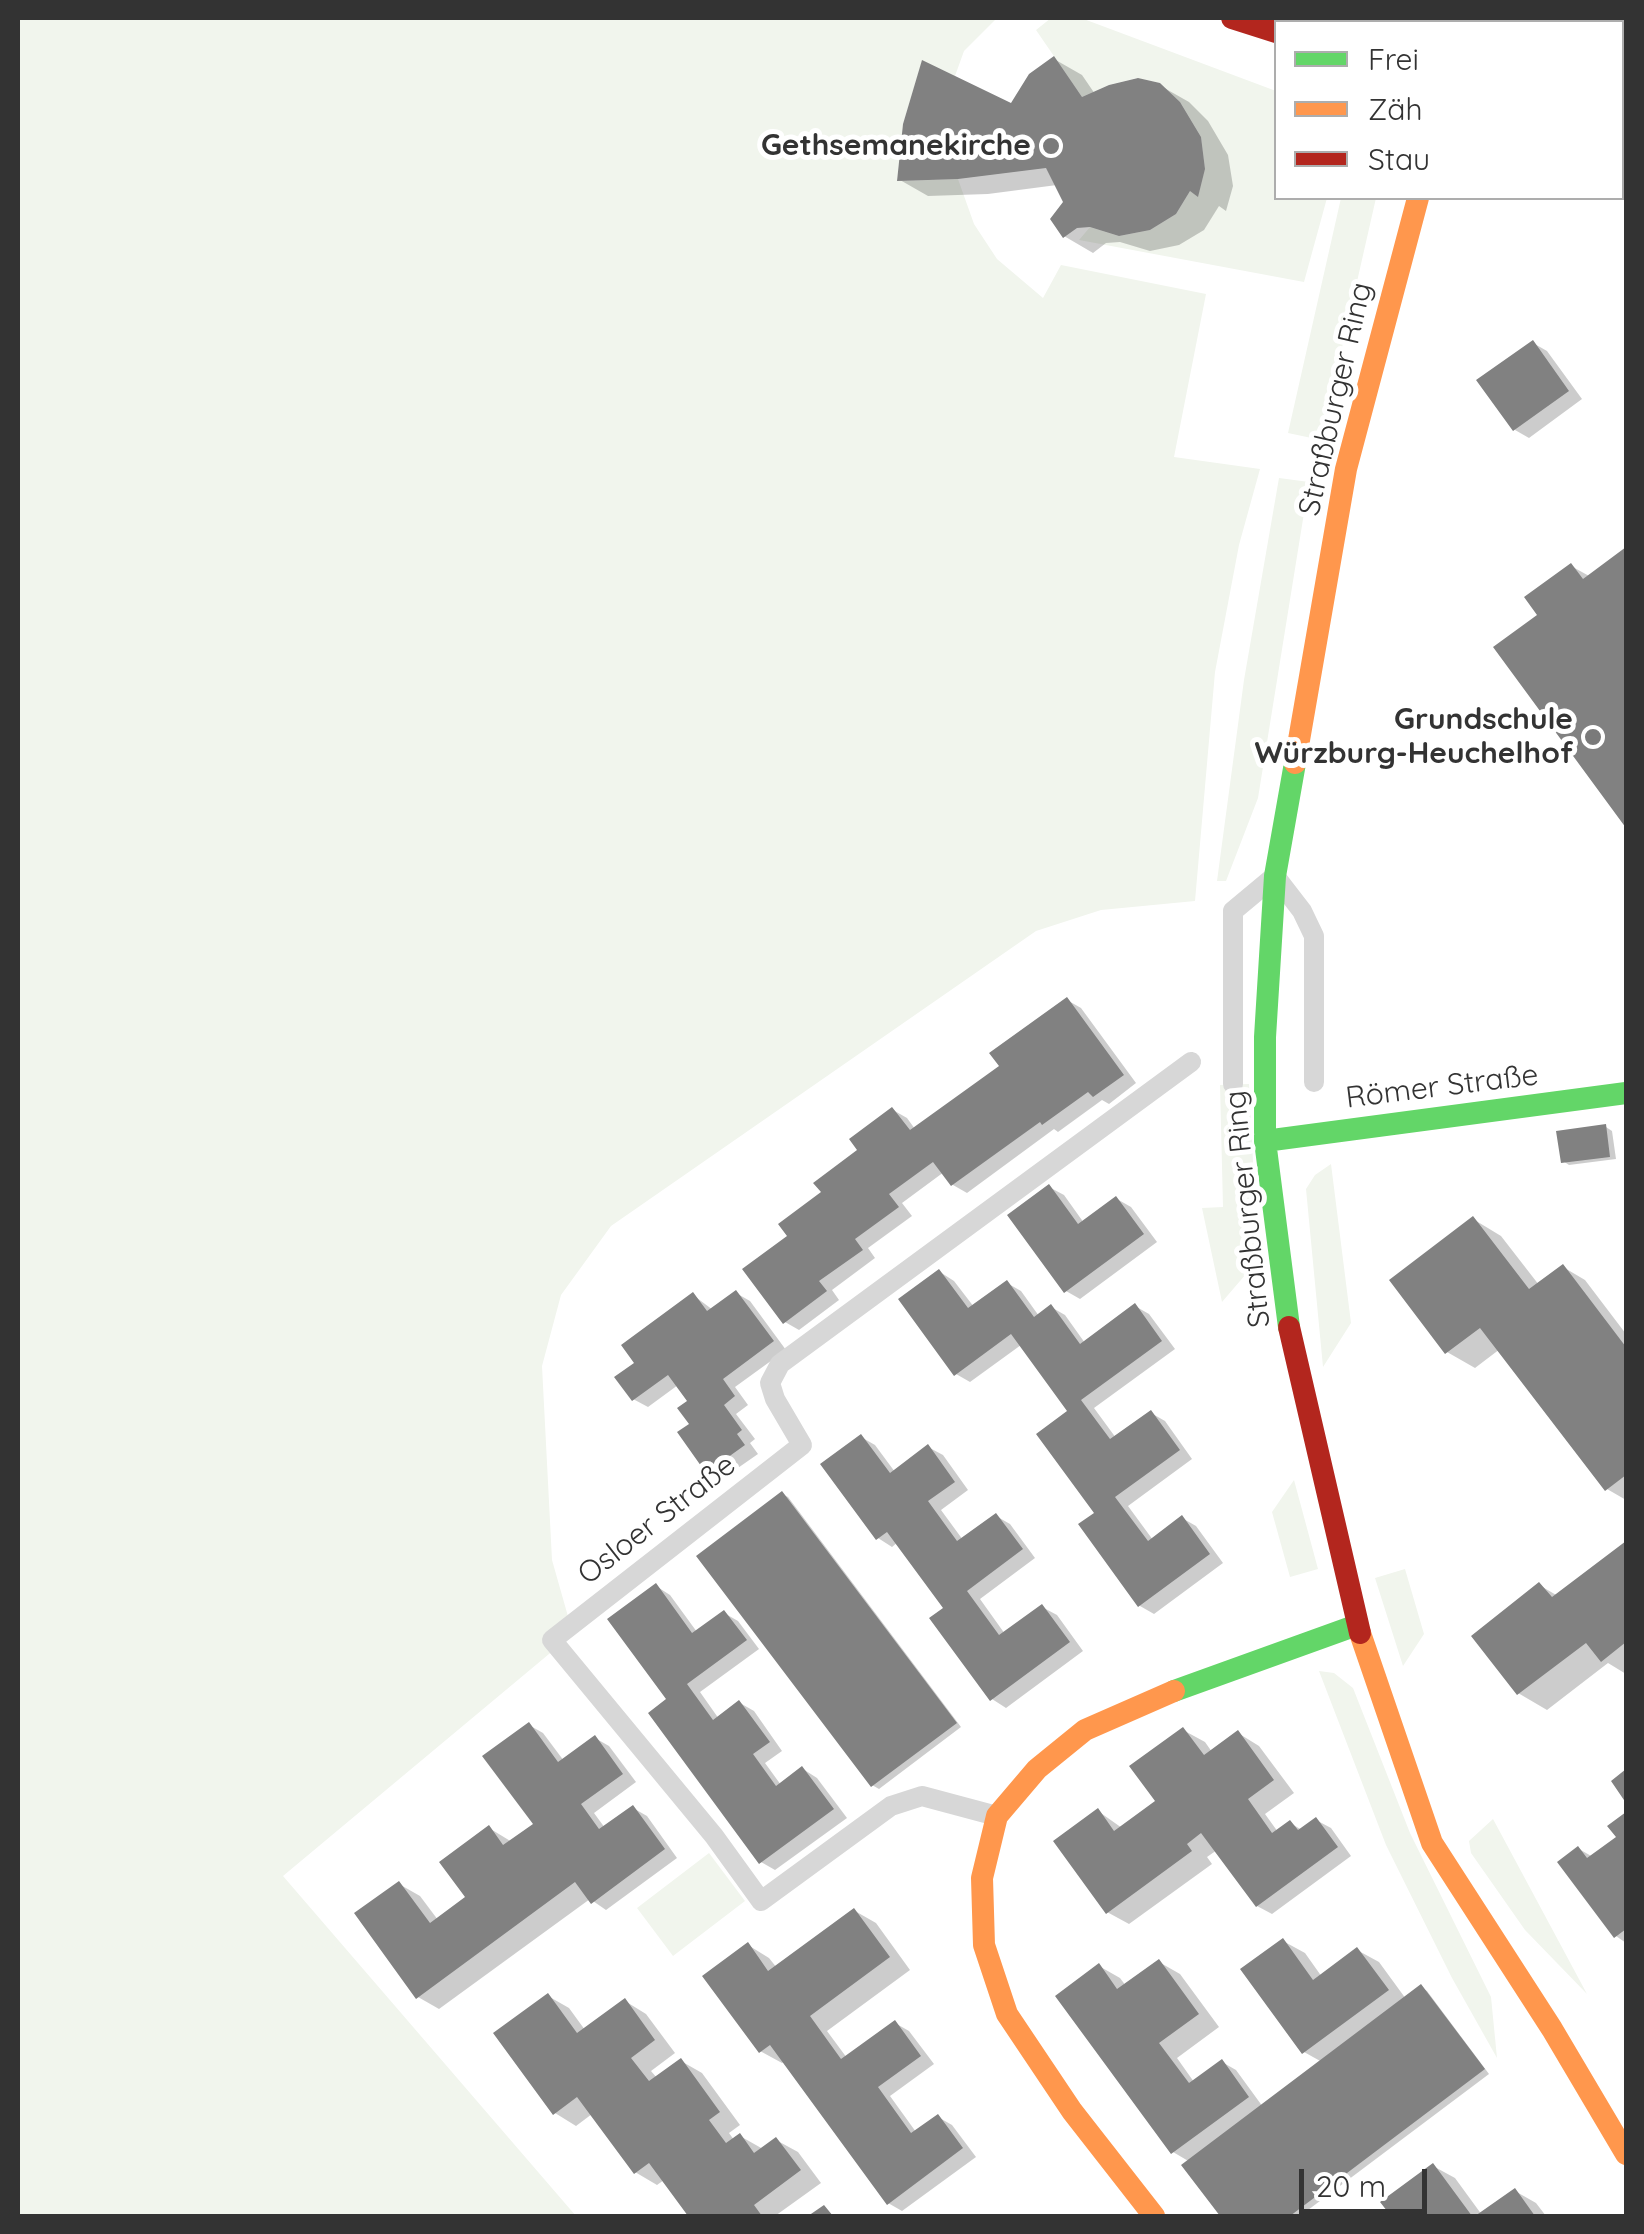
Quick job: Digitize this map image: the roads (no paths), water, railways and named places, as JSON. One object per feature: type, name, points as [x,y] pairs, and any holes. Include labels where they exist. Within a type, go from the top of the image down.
[{"type":"street","points":[[1232,18],[1274,31]]},
{"type":"street","name":"Straßburger Ring","points":[[1417,200],[1346,469],[1274,876],[1264,1037],[1265,1141],[1283,1304],[1357,1625],[1432,1842],[1552,2029],[1626,2154]]},
{"type":"street","name":"Römer Straße","points":[[1265,1141],[1626,1093]]},
{"type":"street","points":[[1154,2216],[1072,2111],[1007,2014],[984,1946],[982,1878],[997,1816],[1037,1769],[1085,1730],[1163,1695],[1357,1625]]},
{"type":"lane","points":[[1233,1084],[1233,912],[1274,876],[1302,911],[1314,936],[1314,1082]]},
{"type":"lane","name":"Osloer Straße","points":[[997,1816],[922,1796],[891,1806],[761,1901],[714,1836],[552,1640],[802,1445],[775,1399],[770,1382],[780,1364],[1190,1062]]},
{"type":"tram line","points":[[1372,18],[1380,20]]},
{"type":"tram line","points":[[1431,18],[1440,20]]},
{"type":"place","name":"Gethsemanekirche","points":[[1051,146]]},
{"type":"place","name":"Grundschule Würzburg-Heuchelhof","points":[[1593,737]]}]
